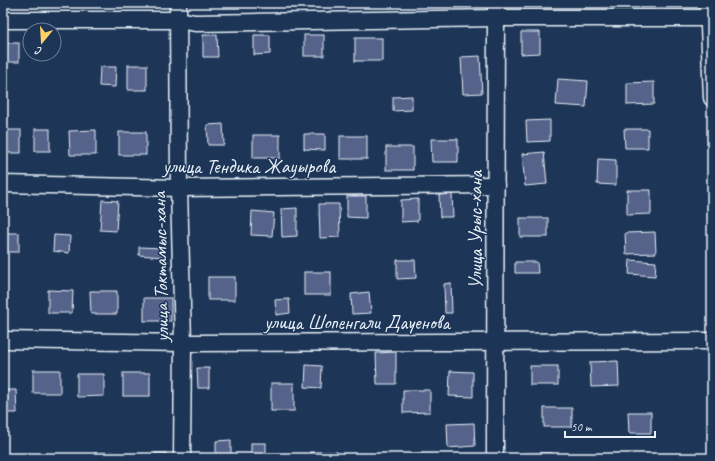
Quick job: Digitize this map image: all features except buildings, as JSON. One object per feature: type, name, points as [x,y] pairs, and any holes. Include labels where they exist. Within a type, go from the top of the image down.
[{"type":"street","name":"улица Токтамыс-хана","points":[[178,3],[179,188],[183,343],[182,458]]},
{"type":"street","points":[[3,20],[179,20],[195,23],[496,10],[709,13],[712,98]]},
{"type":"street","name":"Улица Урыс-хана","points":[[495,458],[496,10]]},
{"type":"street","name":"улица Тендика Жауырова","points":[[3,184],[179,188],[496,185]]},
{"type":"street","name":"улица Шопенгали Дауенова","points":[[3,340],[183,343],[712,341]]}]
